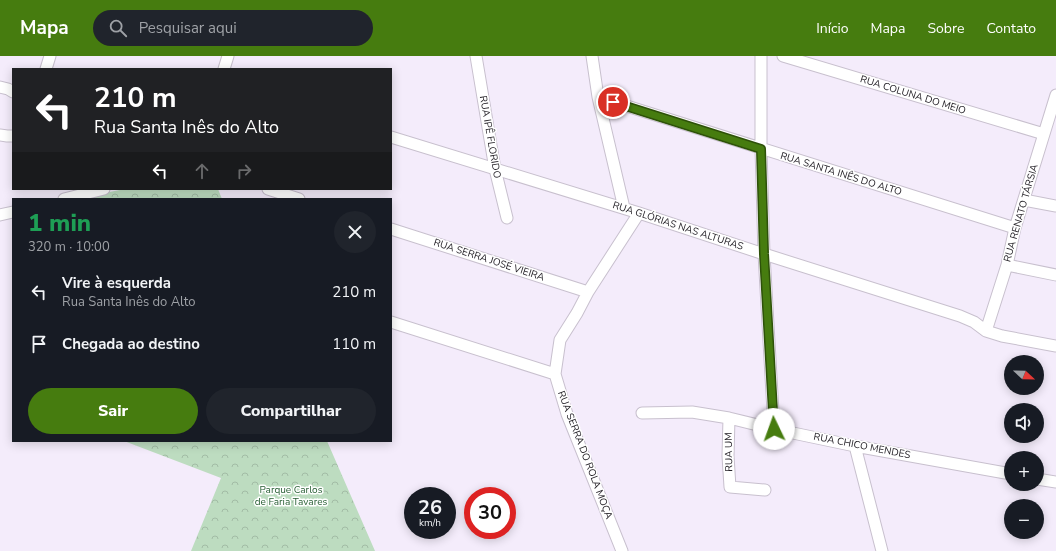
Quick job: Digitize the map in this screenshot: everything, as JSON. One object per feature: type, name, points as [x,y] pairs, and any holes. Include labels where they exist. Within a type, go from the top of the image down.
[{"type":"street","points":[[46,68],[50,56]]},
{"type":"street","points":[[224,68],[228,56]]},
{"type":"street","name":"RUA IPÊ FLORIDO","points":[[476,56],[495,169],[508,218]]},
{"type":"street","points":[[592,56],[598,97],[624,208]]},
{"type":"street","points":[[761,56],[761,149],[764,254],[774,429]]},
{"type":"street","name":"RUA COLUNA DO MEIO","points":[[783,56],[1044,134]]},
{"type":"street","points":[[0,87],[12,91]]},
{"type":"street","name":"RUA RENATO TÁRSIA","points":[[986,330],[1007,265],[1015,228],[1056,95]]},
{"type":"street","name":"RUA SANTA INÊS DO ALTO","points":[[598,97],[1015,228]]},
{"type":"street","points":[[0,135],[12,136]]},
{"type":"street","name":"RUA GLÓRIAS NAS ALTURAS","points":[[392,137],[624,208],[960,316],[974,322],[986,330],[1002,336],[1056,346]]},
{"type":"street","points":[[68,198],[100,190]]},
{"type":"street","points":[[271,190],[296,198]]},
{"type":"street","points":[[1024,200],[1056,206]]},
{"type":"street","points":[[0,215],[12,212]]},
{"type":"street","name":"RUA SERRA DO ROLA MOÇA","points":[[622,551],[567,414],[555,374],[560,340],[588,292],[639,213]]},
{"type":"street","name":"RUA SERRA JOSÉ VIEIRA","points":[[392,229],[588,292]]},
{"type":"street","points":[[1007,265],[1056,275]]},
{"type":"street","points":[[392,322],[555,374]]},
{"type":"street","name":"RUA CHICO MENDES","points":[[642,413],[692,412],[729,418],[855,446],[1004,473]]},
{"type":"street","name":"RUA UM","points":[[729,418],[728,456],[730,487],[765,490]]},
{"type":"street","points":[[855,446],[882,551]]},
{"type":"street","points":[[1044,480],[1056,482]]},
{"type":"green space","points":[[120,190],[218,190],[222,198],[88,198],[89,196]]},
{"type":"green space","name":"Parque Carlos de Faria Tavares","points":[[127,442],[327,442],[375,551],[191,551],[221,478]]},
{"type":"route","points":[[613,102],[761,149],[764,254],[774,429]]}]
